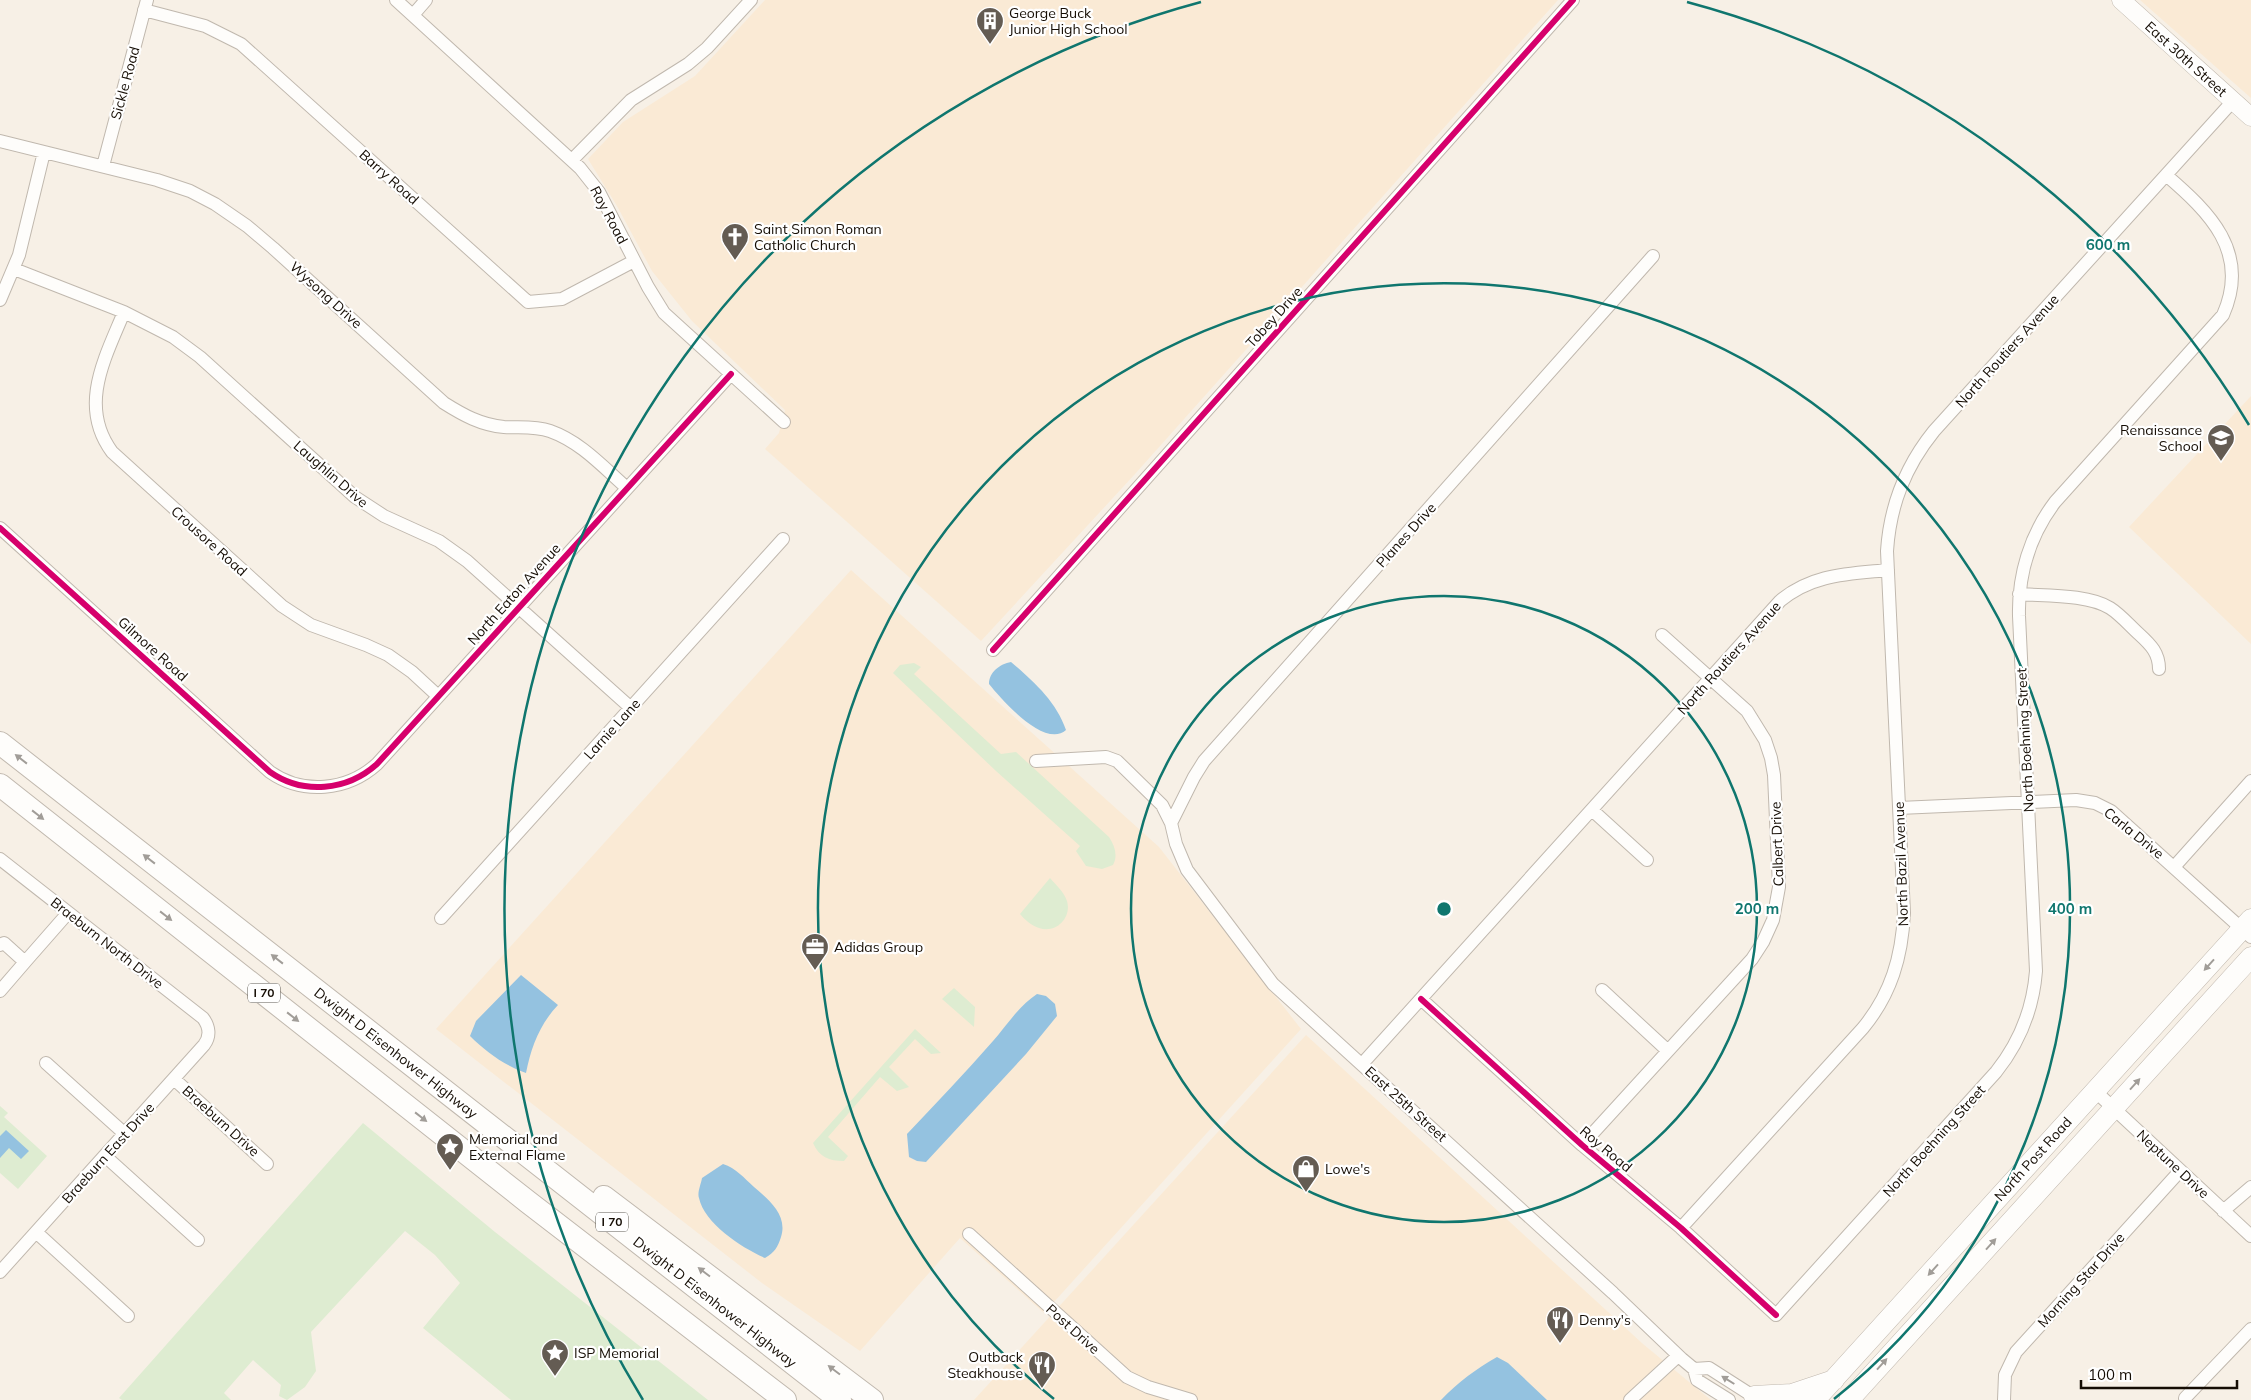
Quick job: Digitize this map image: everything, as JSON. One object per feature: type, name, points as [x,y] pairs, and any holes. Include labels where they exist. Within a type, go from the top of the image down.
[{"type":"highway","name":"Dwight D Eisenhower Highway","points":[[0,743],[840,1400]]},
{"type":"highway","name":"I 70","points":[[0,785],[528,1202],[785,1400]]},
{"type":"highway","points":[[384,1043],[629,1215],[872,1400]]},
{"type":"highway","points":[[528,1202],[648,1306],[766,1400]]},
{"type":"main road","name":"East 30th Street","points":[[2121,0],[2251,117]]},
{"type":"main road","name":"North Post Road","points":[[1816,1400],[2095,1091],[2248,928]]},
{"type":"main road","name":"North Post Road","points":[[1849,1400],[2251,957]]},
{"type":"main road","points":[[1757,1398],[1792,1394],[1834,1380]]},
{"type":"street","name":"Roy Road","points":[[396,0],[587,175],[599,192],[652,296],[664,313],[784,422]]},
{"type":"street","points":[[413,15],[426,0]]},
{"type":"street","points":[[572,160],[609,120],[631,100],[680,69],[707,48],[751,0]]},
{"type":"street","name":"Tobey Drive","points":[[993,650],[1573,0]]},
{"type":"street","name":"Sickle Road","points":[[103,166],[145,5]]},
{"type":"street","name":"Barry Road","points":[[145,5],[205,26],[241,44],[528,302],[562,299],[634,261]]},
{"type":"street","name":"North Routiers Avenue","points":[[1362,1064],[1773,608],[1796,590],[1813,581],[1831,576],[1888,570],[1887,551],[1892,512],[1905,475],[1919,450],[1934,431],[2233,101]]},
{"type":"street","name":"Wysong Drive","points":[[0,141],[103,166],[179,188],[223,209],[273,248],[444,402],[460,414],[489,425],[534,428],[558,434],[587,451],[627,488]]},
{"type":"street","points":[[0,300],[14,269],[28,222],[44,152]]},
{"type":"street","name":"North Boehning Street","points":[[1776,1315],[1996,1072],[2020,1034],[2031,1006],[2036,972],[2019,594],[2028,552],[2039,526],[2049,509],[2220,319],[2234,294],[2238,265],[2236,251],[2228,233],[2215,218],[2166,175]]},
{"type":"street","name":"Planes Drive","points":[[1171,823],[1194,776],[1204,761],[1654,256]]},
{"type":"street","name":"Laughlin Drive","points":[[14,269],[148,322],[181,342],[355,497],[384,516],[438,541],[467,561],[631,708]]},
{"type":"street","name":"Crousore Road","points":[[124,312],[100,372],[95,401],[100,430],[112,452],[282,606],[311,625],[388,655],[412,672],[438,696]]},
{"type":"street","name":"North Eaton Avenue","points":[[292,783],[307,787],[327,787],[347,783],[377,764],[731,374]]},
{"type":"street","name":"Gilmore Road","points":[[0,528],[270,772],[292,783]]},
{"type":"street","name":"Larnie Lane","points":[[441,918],[783,540]]},
{"type":"street","name":"North Bazil Avenue","points":[[1681,1228],[1863,1028],[1885,996],[1896,970],[1903,937],[1904,913],[1888,570]]},
{"type":"street","points":[[2019,594],[2085,600],[2110,608],[2153,647],[2157,654],[2159,669]]},
{"type":"street","name":"Calbert Drive","points":[[1582,1145],[1755,955],[1773,920],[1778,896],[1774,775],[1765,740],[1747,711],[1662,635]]},
{"type":"street","name":"East 25th Street","points":[[1036,761],[1106,757],[1114,759],[1154,795],[1162,805],[1171,823],[1176,844],[1188,870],[1268,977],[1284,995],[1362,1064],[1694,1369],[1697,1380],[1729,1400]]},
{"type":"street","points":[[2174,867],[2251,781]]},
{"type":"street","name":"Carla Drive","points":[[1899,808],[2076,800],[2096,803],[2117,816],[2174,867],[2248,928]]},
{"type":"street","points":[[1592,810],[1647,860]]},
{"type":"street","name":"Braeburn North Drive","points":[[0,859],[203,1018],[208,1030]]},
{"type":"street","points":[[0,991],[68,913]]},
{"type":"street","points":[[0,945],[4,943],[25,962]]},
{"type":"street","points":[[1602,990],[1668,1050]]},
{"type":"street","name":"Roy Road","points":[[1421,999],[1582,1145],[1681,1228],[1776,1315]]},
{"type":"street","name":"Braeburn East Drive","points":[[1,1268],[36,1232],[174,1079],[206,1042],[208,1030]]},
{"type":"street","points":[[46,1063],[125,1134]]},
{"type":"street","name":"Braeburn Drive","points":[[174,1079],[267,1164]]},
{"type":"street","name":"Neptune Drive","points":[[2095,1091],[2251,1236]]},
{"type":"street","points":[[105,1156],[198,1240]]},
{"type":"street","name":"Morning Star Drive","points":[[2004,1400],[2005,1374],[2016,1352],[2180,1171]]},
{"type":"street","points":[[2223,1210],[2251,1187]]},
{"type":"street","points":[[36,1232],[128,1316]]},
{"type":"street","name":"Post Drive","points":[[969,1234],[1126,1377],[1148,1387],[1191,1400]]},
{"type":"street","points":[[2185,1398],[2251,1329]]},
{"type":"street","points":[[1630,1400],[1678,1356]]},
{"type":"street","name":"East 25th Street","points":[[1694,1369],[1709,1368],[1757,1398]]},
{"type":"shaded area","points":[[765,0],[1558,0],[1135,474],[981,641],[765,449],[779,433],[785,410],[692,321],[652,271],[617,206],[588,159],[623,122],[695,76]]},
{"type":"shaded area","points":[[2140,0],[2251,0],[2251,98]]},
{"type":"shaded area","name":"Renaissance School","points":[[2251,396],[2251,644],[2129,527]]},
{"type":"shaded area","points":[[851,570],[1159,847],[1301,1029],[1044,1313],[960,1238],[860,1351],[762,1283],[436,1029]]},
{"type":"shaded area","points":[[1306,1035],[1643,1344],[1711,1400],[974,1400]]},
{"type":"green space","points":[[914,663],[921,667],[914,674],[1001,754],[1016,752],[1109,837],[1115,851],[1113,865],[1102,869],[1086,866],[1076,851],[1080,846],[996,771],[893,673],[900,665]]},
{"type":"green space","points":[[1050,878],[1064,895],[1068,907],[1065,919],[1057,927],[1045,929],[1026,921],[1020,914]]},
{"type":"green space","points":[[954,988],[975,1007],[974,1027],[942,999]]},
{"type":"green space","points":[[915,1029],[941,1053],[931,1054],[915,1039],[889,1067],[909,1087],[897,1091],[880,1077],[828,1137],[848,1156],[844,1161],[839,1161],[821,1155],[813,1143]]},
{"type":"green space","points":[[0,1106],[8,1113],[4,1117],[47,1156],[18,1189],[0,1173]]},
{"type":"green space","points":[[363,1123],[495,1232],[708,1400],[511,1400],[423,1328],[460,1283],[435,1255],[405,1231],[311,1332],[316,1371],[305,1387],[287,1400],[279,1396],[281,1385],[253,1360],[224,1393],[231,1400],[122,1400],[119,1398]]},
{"type":"water","points":[[1011,662],[1050,701],[1066,730],[1057,734],[1047,733],[1036,728],[1014,711],[989,684],[989,680],[996,669]]},
{"type":"water","points":[[521,975],[558,1005],[546,1020],[537,1036],[526,1073],[496,1057],[470,1036],[476,1021]]},
{"type":"water","points":[[1037,994],[1046,996],[1055,1004],[1057,1016],[1026,1054],[926,1162],[917,1161],[909,1157],[907,1134],[1019,1010]]},
{"type":"water","points":[[6,1130],[29,1151],[21,1159],[9,1148],[0,1158],[0,1136]]},
{"type":"water","points":[[723,1164],[732,1168],[743,1177],[771,1203],[779,1215],[782,1222],[780,1241],[773,1252],[765,1258],[725,1234],[708,1217],[702,1207],[698,1194],[702,1178]]},
{"type":"water","points":[[1497,1357],[1508,1363],[1547,1400],[1441,1400],[1468,1376]]},
{"type":"cycle path","points":[[993,650],[1573,0]]},
{"type":"cycle path","points":[[0,528],[270,772],[296,784],[310,787],[325,787],[352,780],[377,764],[731,374]]},
{"type":"cycle path","points":[[1421,999],[1582,1145],[1681,1228],[1776,1315]]},
{"type":"place","name":"George Buck Junior High School","points":[[990,45]]},
{"type":"place","name":"Saint Simon Roman Catholic Church","points":[[735,261]]},
{"type":"place","name":"Renaissance School","points":[[2221,462]]},
{"type":"place","name":"Adidas Group","points":[[815,971]]},
{"type":"place","name":"Memorial and External Flame","points":[[450,1171]]},
{"type":"place","name":"Lowe's","points":[[1306,1193]]},
{"type":"place","name":"Denny's","points":[[1560,1344]]},
{"type":"place","name":"ISP Memorial","points":[[555,1377]]},
{"type":"place","name":"Outback Steakhouse","points":[[1042,1389]]}]
